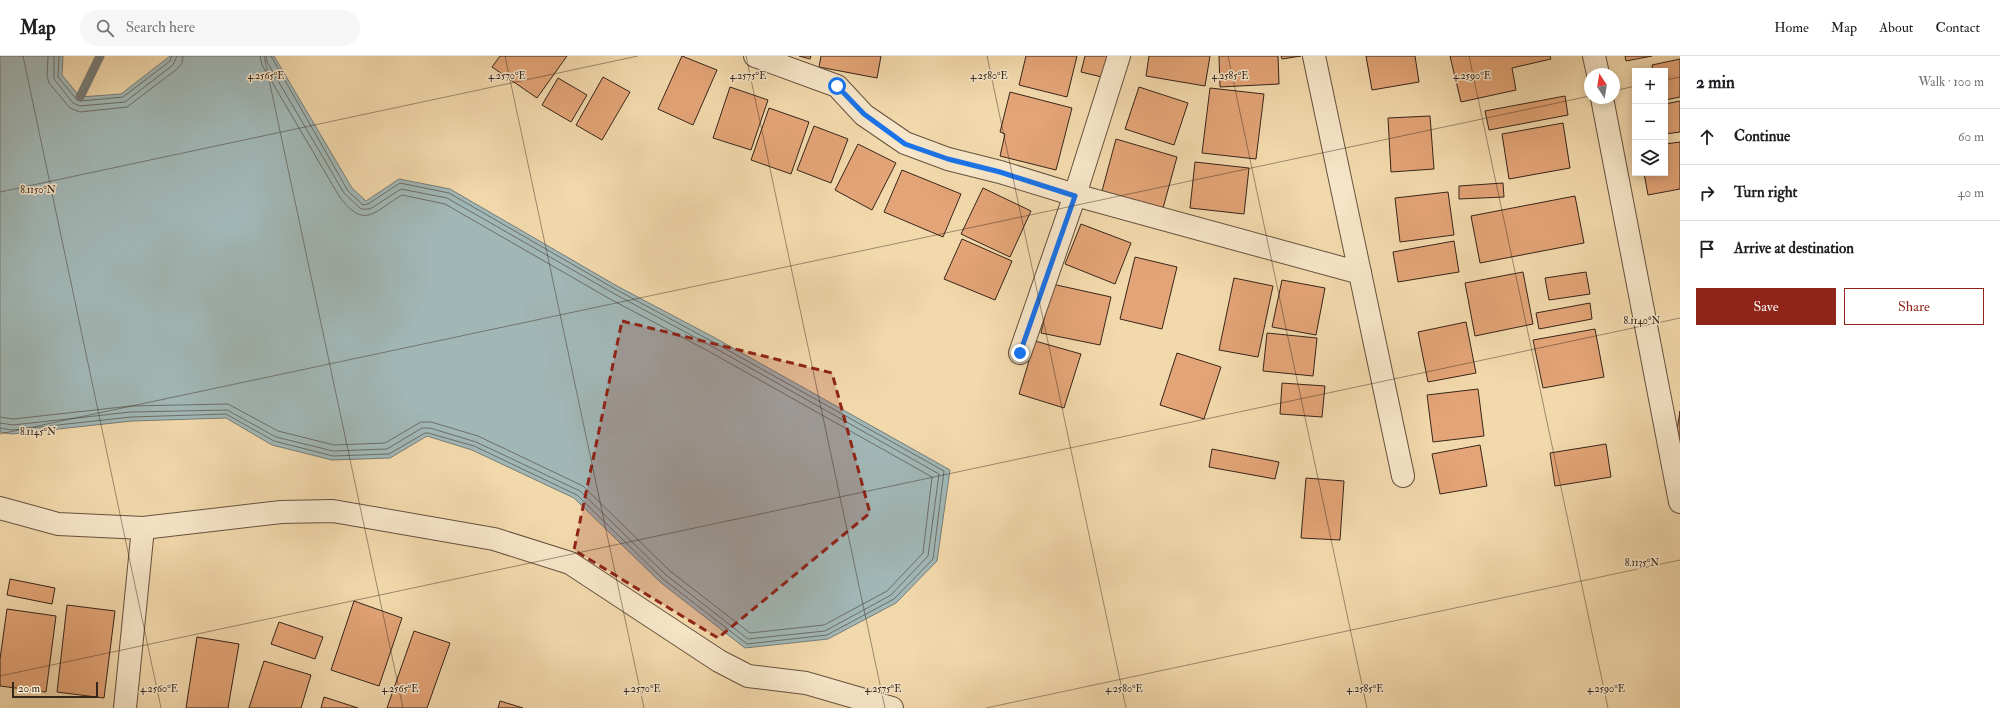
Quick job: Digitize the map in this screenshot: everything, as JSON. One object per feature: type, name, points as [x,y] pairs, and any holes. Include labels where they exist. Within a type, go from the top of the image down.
[{"type":"street","points":[[755,56],[837,86],[864,114],[905,144],[948,159],[1000,172],[1075,196],[1360,273]]},
{"type":"street","points":[[1020,353],[1075,196],[1119,56]]},
{"type":"street","points":[[1314,56],[1403,476]]},
{"type":"street","points":[[1594,56],[1597,68]]},
{"type":"street","points":[[1603,104],[1680,502]]},
{"type":"street","points":[[0,508],[58,524],[143,528],[281,512],[333,510],[494,539],[570,563],[719,661],[748,676],[806,683],[892,708]]},
{"type":"street","points":[[125,708],[143,528]]},
{"type":"highlighted area","points":[[622,321],[832,373],[870,513],[718,638],[574,550]]},
{"type":"water","points":[[0,56],[63,56],[62,75],[80,97],[121,94],[170,56],[274,56],[352,188],[366,201],[399,179],[450,189],[617,286],[717,339],[950,470],[937,561],[896,603],[828,639],[745,648],[660,582],[574,498],[472,450],[427,436],[390,458],[332,460],[272,445],[226,418],[132,421],[12,434],[0,432]]},
{"type":"building","points":[[500,56],[567,56],[537,98],[492,67]]},
{"type":"building","points":[[682,56],[717,70],[693,125],[658,109]]},
{"type":"building","points":[[799,56],[811,56],[810,59]]},
{"type":"building","points":[[821,56],[881,56],[877,78],[819,67]]},
{"type":"building","points":[[1026,56],[1077,56],[1067,97],[1019,85]]},
{"type":"building","points":[[1085,56],[1111,56],[1106,78],[1081,72]]},
{"type":"building","points":[[1149,56],[1210,56],[1205,86],[1146,76]]},
{"type":"building","points":[[1219,56],[1278,56],[1279,84],[1220,87]]},
{"type":"building","points":[[1281,56],[1301,56],[1282,59]]},
{"type":"building","points":[[1366,56],[1415,56],[1419,82],[1372,90]]},
{"type":"building","points":[[1450,56],[1550,56],[1551,59],[1512,68],[1516,90],[1461,102]]},
{"type":"building","points":[[1625,56],[1652,56],[1626,61]]},
{"type":"building","points":[[1680,59],[1680,97],[1668,99],[1668,68],[1652,68],[1652,65]]},
{"type":"building","points":[[603,77],[630,92],[602,140],[576,125]]},
{"type":"building","points":[[558,78],[587,95],[571,122],[542,105]]},
{"type":"building","points":[[730,87],[768,100],[751,150],[713,138]]},
{"type":"building","points":[[1139,87],[1188,103],[1174,145],[1125,129]]},
{"type":"building","points":[[1210,88],[1264,94],[1256,159],[1202,153]]},
{"type":"building","points":[[1010,92],[1072,108],[1056,170],[1000,156],[1005,134],[1000,132]]},
{"type":"building","points":[[1565,96],[1568,115],[1489,130],[1485,111]]},
{"type":"building","points":[[1680,101],[1680,132],[1668,134],[1668,103]]},
{"type":"building","points":[[769,108],[809,122],[791,174],[751,160]]},
{"type":"building","points":[[1430,116],[1434,169],[1391,172],[1388,118]]},
{"type":"building","points":[[1563,123],[1570,168],[1509,179],[1502,134]]},
{"type":"building","points":[[814,126],[848,139],[831,183],[797,170]]},
{"type":"building","points":[[1116,139],[1177,157],[1163,208],[1102,191]]},
{"type":"building","points":[[1680,142],[1680,189],[1648,195],[1645,176],[1668,176],[1668,144]]},
{"type":"building","points":[[858,144],[896,163],[872,210],[835,190]]},
{"type":"building","points":[[1195,162],[1249,168],[1244,214],[1190,208]]},
{"type":"building","points":[[902,170],[961,194],[943,237],[884,212]]},
{"type":"building","points":[[1503,183],[1504,197],[1459,199],[1459,186]]},
{"type":"building","points":[[983,188],[1031,211],[1010,257],[961,234]]},
{"type":"building","points":[[1448,192],[1454,235],[1400,242],[1395,198]]},
{"type":"building","points":[[1575,196],[1584,243],[1480,263],[1471,216]]},
{"type":"building","points":[[1081,224],[1131,243],[1115,284],[1065,264]]},
{"type":"building","points":[[962,239],[1012,261],[995,300],[944,279]]},
{"type":"building","points":[[1454,241],[1459,272],[1398,282],[1393,252]]},
{"type":"building","points":[[1135,257],[1177,267],[1162,329],[1120,319]]},
{"type":"building","points":[[1523,272],[1533,324],[1475,336],[1465,283]]},
{"type":"building","points":[[1586,272],[1590,294],[1549,300],[1545,278]]},
{"type":"building","points":[[1234,278],[1273,286],[1258,357],[1219,350]]},
{"type":"building","points":[[1282,280],[1325,288],[1316,335],[1272,327]]},
{"type":"building","points":[[1052,284],[1111,297],[1100,345],[1041,333]]},
{"type":"building","points":[[1590,303],[1592,319],[1539,329],[1536,313]]},
{"type":"building","points":[[1466,322],[1476,373],[1428,382],[1418,332]]},
{"type":"building","points":[[1595,329],[1604,377],[1543,388],[1533,340]]},
{"type":"building","points":[[1267,333],[1317,338],[1313,376],[1263,371]]},
{"type":"building","points":[[1035,341],[1081,354],[1064,408],[1019,394]]},
{"type":"building","points":[[1177,353],[1221,367],[1204,419],[1160,405]]},
{"type":"building","points":[[1282,383],[1325,386],[1322,417],[1280,414]]},
{"type":"building","points":[[1478,389],[1484,436],[1433,442],[1427,395]]},
{"type":"building","points":[[1680,411],[1680,451],[1674,450]]},
{"type":"building","points":[[1606,444],[1611,477],[1555,486],[1550,453]]},
{"type":"building","points":[[1480,445],[1487,486],[1440,494],[1432,454]]},
{"type":"building","points":[[1212,449],[1279,462],[1275,479],[1209,467]]},
{"type":"building","points":[[1306,478],[1344,481],[1340,540],[1301,538]]},
{"type":"building","points":[[10,579],[55,588],[52,604],[7,595]]},
{"type":"building","points":[[354,601],[402,618],[379,686],[331,670]]},
{"type":"building","points":[[67,605],[115,611],[104,698],[57,692]]},
{"type":"building","points":[[7,609],[56,616],[46,692],[0,686],[0,659]]},
{"type":"building","points":[[279,622],[323,637],[315,659],[271,644]]},
{"type":"building","points":[[414,631],[450,643],[427,708],[387,708]]},
{"type":"building","points":[[197,637],[239,644],[228,708],[186,708]]},
{"type":"building","points":[[264,661],[311,675],[301,708],[249,708]]},
{"type":"building","points":[[324,697],[358,708],[321,708]]},
{"type":"building","points":[[500,701],[523,708],[498,708]]},
{"type":"waterway","points":[[80,97],[100,56]]},
{"type":"route","points":[[837,86],[864,114],[905,144],[948,159],[1000,172],[1075,196],[1020,353]]}]
